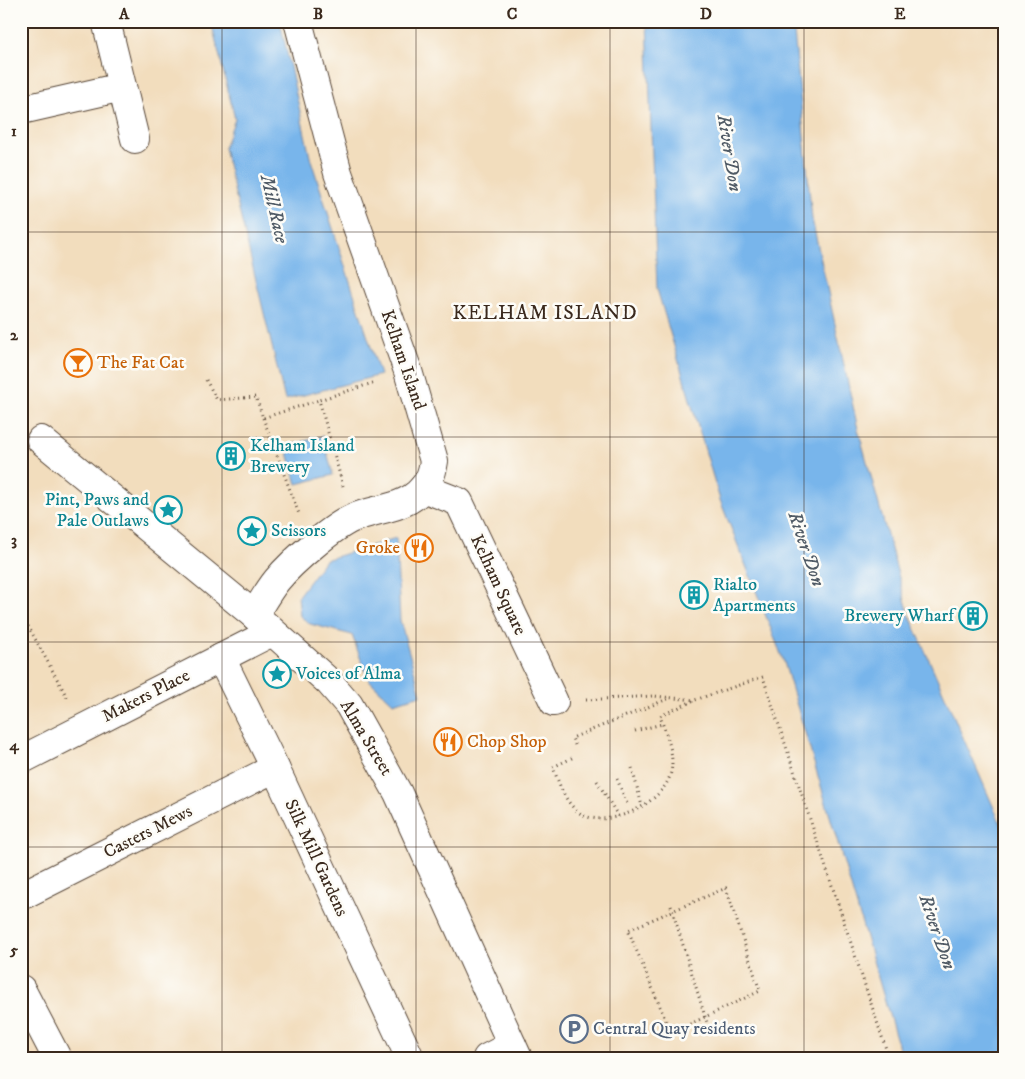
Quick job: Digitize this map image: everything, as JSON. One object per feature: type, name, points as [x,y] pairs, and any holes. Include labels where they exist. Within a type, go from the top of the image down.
[{"type":"street","points":[[106,21],[135,139]]},
{"type":"street","name":"Kelham Island","points":[[263,624],[276,580],[312,547],[352,518],[406,502],[423,488],[432,473],[434,462],[408,372],[338,173],[298,21]]},
{"type":"street","points":[[21,110],[122,87]]},
{"type":"street","name":"Alma Street","points":[[42,440],[263,624],[329,682],[349,705],[398,793],[515,1051]]},
{"type":"street","name":"Kelham Square","points":[[423,488],[459,502],[554,702]]},
{"type":"street","name":"Makers Place","points":[[21,760],[220,658],[263,624]]},
{"type":"street","name":"Silk Mill Gardens","points":[[220,658],[275,768],[347,940],[410,1058]]},
{"type":"street","name":"Casters Mews","points":[[21,896],[275,768]]},
{"type":"street","points":[[21,989],[57,1058]]},
{"type":"street","points":[[487,1058],[515,1051]]},
{"type":"path","points":[[263,418],[408,372]]},
{"type":"path","points":[[206,380],[217,400],[256,397],[312,547]]},
{"type":"path","points":[[319,400],[352,518]]},
{"type":"path","points":[[21,613],[83,728]]},
{"type":"path","points":[[572,758],[553,767],[566,796],[575,808],[584,815],[608,819],[642,806],[660,795],[668,784],[671,771],[670,746],[660,716],[696,700],[763,677],[889,1058]]},
{"type":"path","points":[[554,702],[653,696],[696,700]]},
{"type":"path","points":[[575,745],[572,738],[670,698]]},
{"type":"path","points":[[635,731],[662,724]]},
{"type":"path","points":[[632,768],[642,806]]},
{"type":"path","points":[[617,779],[628,806]]},
{"type":"path","points":[[597,780],[618,816]]},
{"type":"path","points":[[726,888],[760,991],[671,1033],[628,930],[673,911],[726,888]]},
{"type":"path","points":[[671,906],[707,1023]]},
{"type":"water","name":"Mill Race","points":[[211,21],[280,21],[310,157],[380,375],[285,400],[224,148],[235,119]]},
{"type":"water","name":"River Don","points":[[647,21],[793,21],[812,219],[858,429],[909,614],[1004,831],[1004,1058],[902,1058],[784,662],[720,500],[657,289]]},
{"type":"water","points":[[323,436],[333,475],[297,484],[286,446]]},
{"type":"water","points":[[396,538],[400,620],[421,695],[393,703],[368,679],[352,635],[310,624],[300,616],[298,596],[325,560]]},
{"type":"place","name":"The Fat Cat","points":[[78,363]]},
{"type":"place","name":"Kelham Island Brewery","points":[[231,456]]},
{"type":"place","name":"Pint, Paws and Pale Outlaws","points":[[168,510]]},
{"type":"place","name":"Scissors","points":[[252,531]]},
{"type":"place","name":"Groke","points":[[419,548]]},
{"type":"place","name":"Rialto Apartments","points":[[694,595]]},
{"type":"place","name":"Brewery Wharf","points":[[973,616]]},
{"type":"place","name":"Voices of Alma","points":[[277,674]]},
{"type":"place","name":"Chop Shop","points":[[448,742]]},
{"type":"place","name":"Central Quay residents","points":[[574,1029]]},
{"type":"district","name":"KELHAM ISLAND","points":[[545,313]]}]
